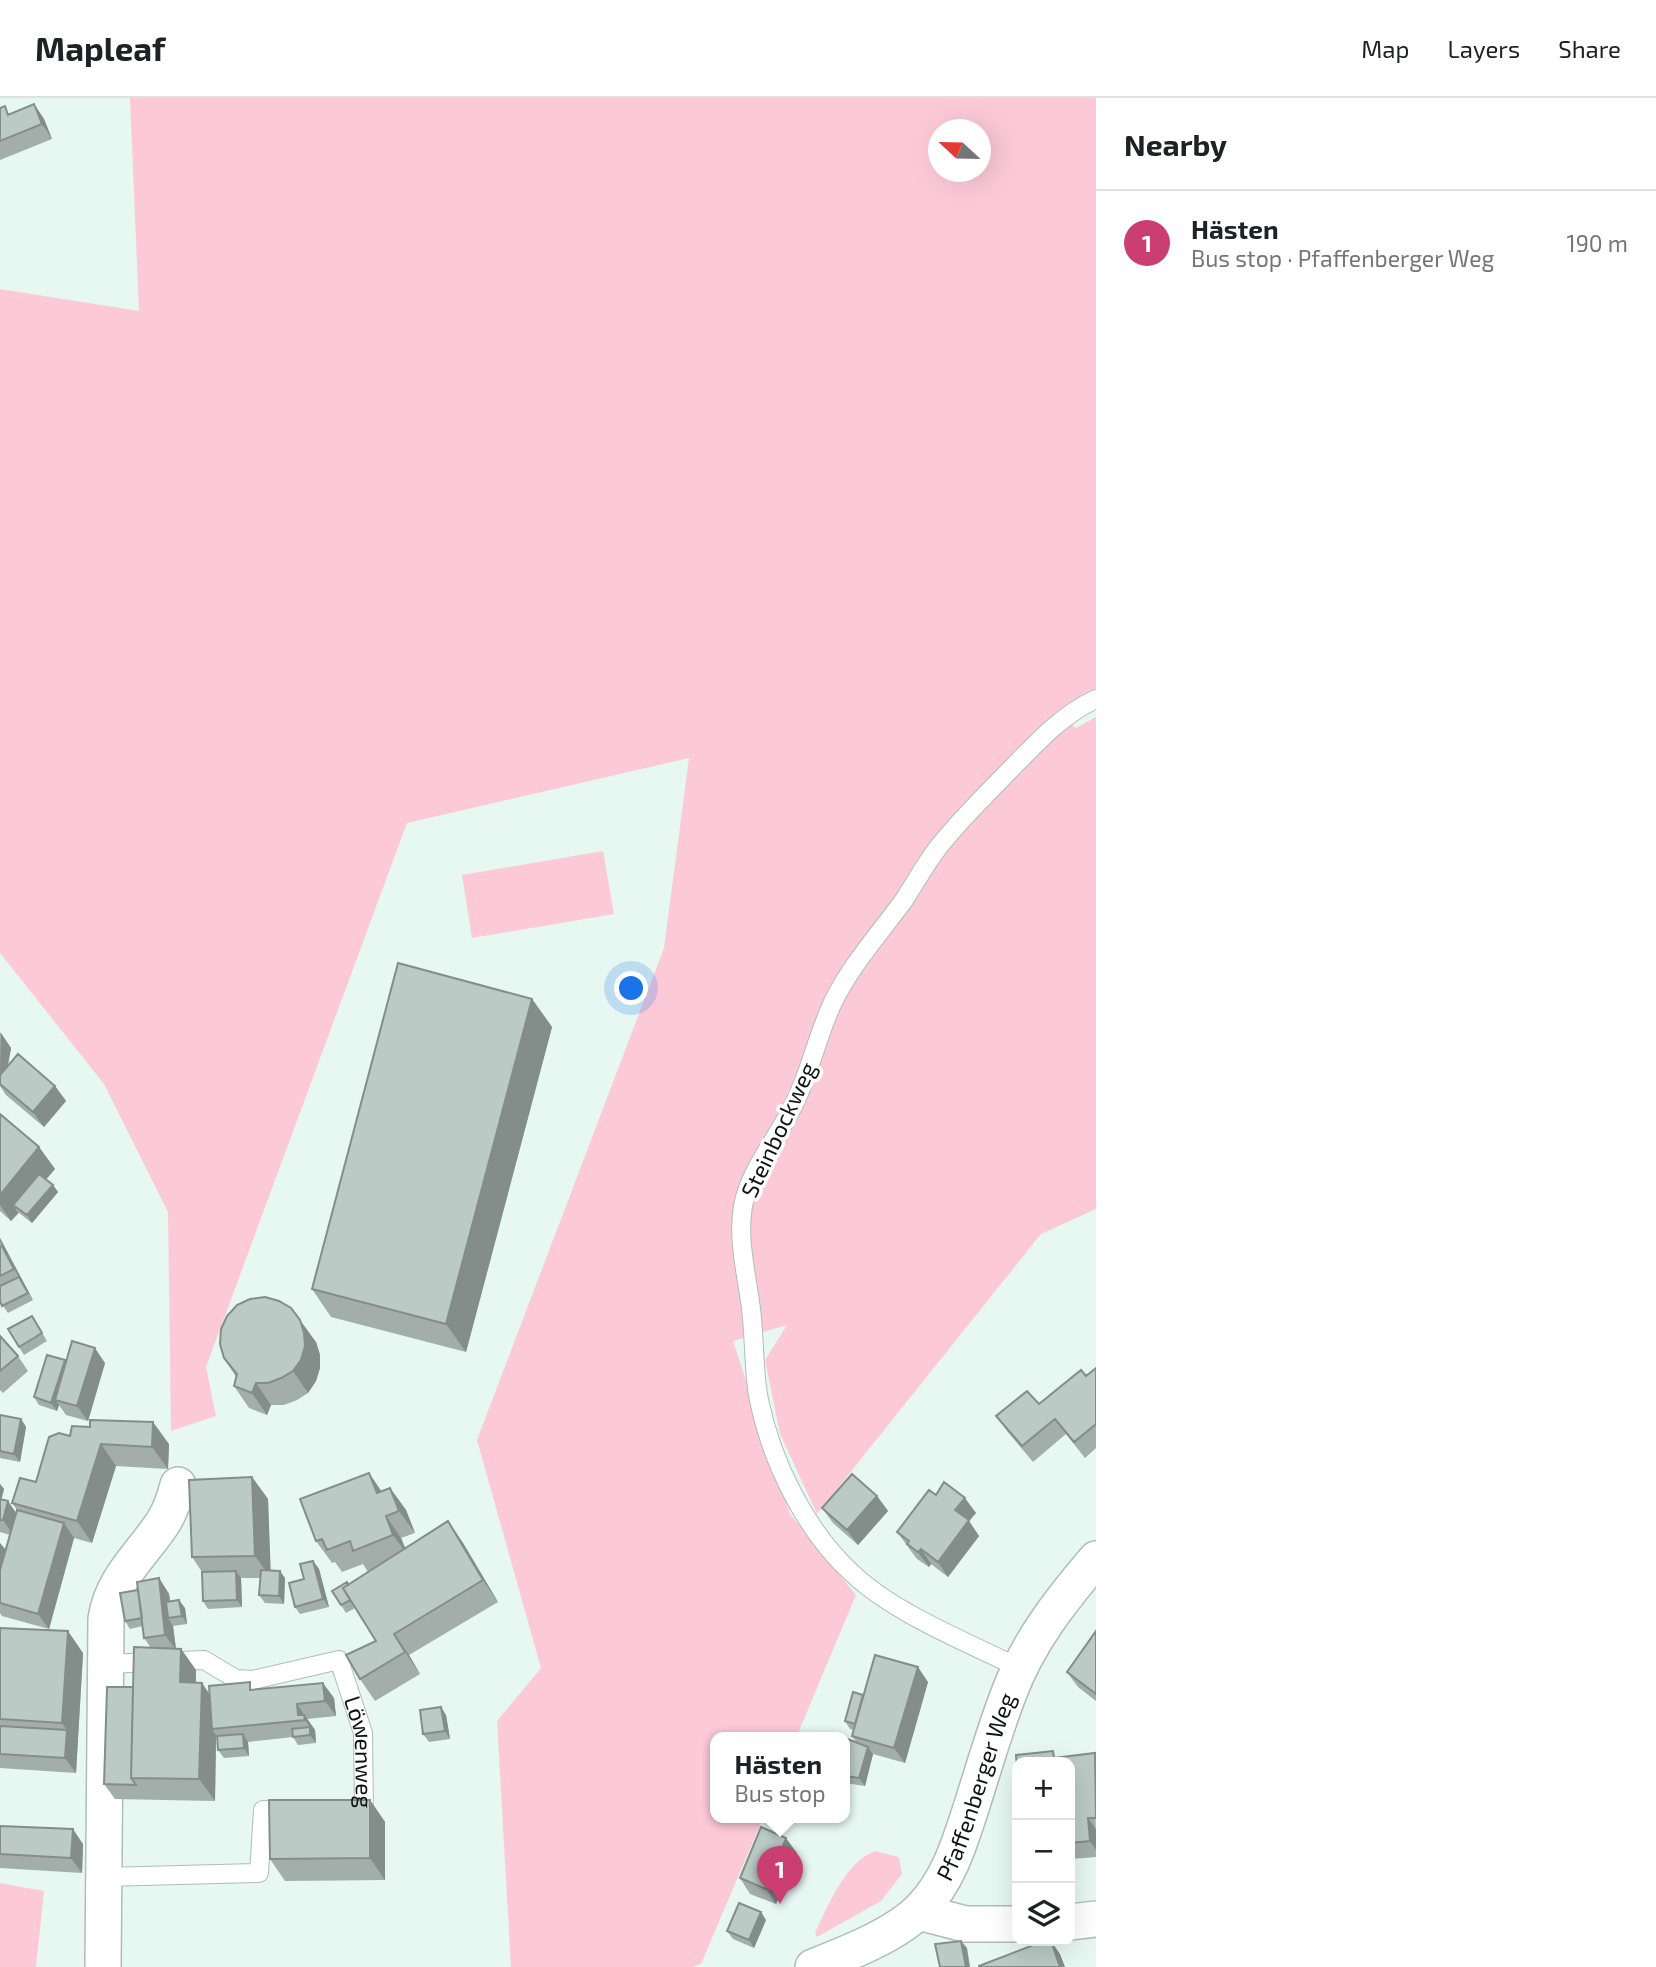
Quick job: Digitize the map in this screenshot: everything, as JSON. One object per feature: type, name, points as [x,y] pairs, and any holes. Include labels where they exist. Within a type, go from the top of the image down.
[{"type":"street","points":[[103,1967],[108,1602],[121,1578],[164,1521],[178,1485]]},
{"type":"street","name":"Pfaffenberger Weg","points":[[813,1967],[881,1937],[919,1912],[947,1875],[959,1848],[1018,1668],[1045,1623],[1096,1559]]},
{"type":"street","points":[[919,1912],[965,1924],[1012,1924]]},
{"type":"street","points":[[1075,1921],[1096,1919]]},
{"type":"lane","name":"Steinbockweg","points":[[1018,1668],[877,1594],[853,1575],[810,1521],[776,1458],[760,1401],[741,1230],[748,1188],[757,1167],[803,1087],[822,1029],[850,972],[905,898],[935,851],[959,822],[1057,723],[1096,699]]},
{"type":"lane","name":"Löwenweg","points":[[106,1664],[204,1660],[236,1679],[253,1680],[339,1660],[363,1732],[364,1813],[339,1812]]},
{"type":"lane","name":"Löwenweg","points":[[104,1877],[259,1874],[263,1810],[314,1811]]},
{"type":"shaded area","points":[[130,98],[1096,98],[1096,688],[1058,711],[1076,728],[1096,717],[1096,1209],[1041,1234],[817,1514],[780,1434],[765,1360],[787,1325],[733,1341],[790,1514],[856,1595],[799,1732],[710,1732],[710,1823],[761,1823],[701,1964],[692,1967],[511,1967],[497,1721],[541,1668],[477,1440],[664,948],[689,758],[407,823],[206,1367],[216,1416],[171,1431],[168,1212],[104,1084],[0,953],[0,289],[139,311]]},
{"type":"shaded area","points":[[603,851],[614,914],[472,938],[462,875]]},
{"type":"shaded area","points":[[875,1851],[899,1857],[902,1874],[881,1901],[817,1937],[815,1933],[820,1922],[846,1875],[864,1857]]},
{"type":"shaded area","points":[[0,1883],[44,1891],[36,1967],[0,1967]]},
{"type":"building","points":[[34,104],[42,124],[0,141],[0,108],[5,106],[8,115]]},
{"type":"building","points":[[398,963],[532,999],[446,1324],[312,1289]]},
{"type":"building","points":[[18,1054],[55,1086],[33,1112],[0,1084],[0,1075]]},
{"type":"building","points":[[0,1114],[39,1147],[0,1195]]},
{"type":"building","points":[[39,1174],[53,1185],[27,1215],[13,1205]]},
{"type":"building","points":[[2,1246],[14,1269],[0,1276],[0,1247]]},
{"type":"building","points":[[19,1277],[28,1293],[2,1306],[0,1286]]},
{"type":"building","points":[[265,1297],[291,1308],[300,1320],[305,1346],[301,1360],[293,1371],[268,1383],[256,1383],[252,1393],[234,1386],[237,1374],[224,1358],[220,1344],[221,1329],[227,1316],[237,1305],[250,1299]]},
{"type":"building","points":[[32,1316],[42,1333],[19,1347],[8,1329]]},
{"type":"building","points":[[0,1336],[18,1356],[0,1371]]},
{"type":"building","points":[[72,1341],[95,1348],[77,1406],[55,1400]]},
{"type":"building","points":[[47,1355],[65,1360],[51,1403],[34,1397]]},
{"type":"building","points":[[1096,1368],[1096,1424],[1074,1442],[1055,1419],[1022,1446],[996,1416],[1027,1391],[1039,1404],[1081,1370],[1086,1376]]},
{"type":"building","points":[[0,1415],[21,1419],[14,1454],[0,1451]]},
{"type":"building","points":[[90,1420],[153,1422],[152,1447],[101,1444],[77,1521],[12,1503],[20,1478],[36,1482],[49,1437],[59,1433],[70,1436],[72,1426],[90,1427]]},
{"type":"building","points":[[369,1473],[377,1493],[390,1488],[399,1511],[386,1516],[393,1535],[353,1551],[350,1541],[327,1550],[322,1539],[316,1541],[300,1499]]},
{"type":"building","points":[[852,1474],[877,1496],[847,1530],[822,1508]]},
{"type":"building","points":[[252,1477],[255,1556],[192,1557],[189,1480]]},
{"type":"building","points":[[944,1482],[965,1498],[955,1510],[969,1520],[938,1562],[921,1549],[918,1552],[907,1544],[909,1541],[897,1532],[929,1490],[936,1495]]},
{"type":"building","points":[[0,1499],[8,1501],[3,1520],[0,1520]]},
{"type":"building","points":[[17,1510],[64,1523],[38,1614],[0,1603],[0,1570]]},
{"type":"building","points":[[448,1521],[483,1580],[394,1634],[405,1652],[360,1679],[346,1655],[376,1641],[343,1588]]},
{"type":"building","points":[[313,1561],[323,1599],[295,1607],[289,1583],[304,1579],[300,1564]]},
{"type":"building","points":[[261,1570],[280,1571],[279,1596],[259,1595]]},
{"type":"building","points":[[236,1571],[237,1600],[203,1601],[202,1572]]},
{"type":"building","points":[[159,1578],[165,1635],[144,1638],[137,1582]]},
{"type":"building","points":[[347,1582],[348,1585],[343,1588],[350,1600],[341,1605],[332,1591]]},
{"type":"building","points":[[138,1590],[142,1618],[125,1621],[120,1593]]},
{"type":"building","points":[[179,1600],[182,1616],[168,1618],[166,1602]]},
{"type":"building","points":[[0,1628],[68,1631],[62,1723],[0,1719]]},
{"type":"building","points":[[1096,1631],[1096,1694],[1067,1672]]},
{"type":"building","points":[[134,1647],[181,1649],[180,1682],[202,1683],[199,1779],[131,1778]]},
{"type":"building","points":[[875,1655],[918,1667],[894,1748],[852,1736]]},
{"type":"building","points":[[250,1682],[250,1690],[323,1683],[325,1701],[297,1704],[298,1715],[304,1715],[305,1720],[212,1729],[209,1686]]},
{"type":"building","points":[[107,1687],[133,1687],[131,1778],[136,1785],[104,1784]]},
{"type":"building","points":[[853,1692],[863,1695],[855,1724],[845,1721]]},
{"type":"building","points":[[441,1707],[445,1731],[423,1734],[420,1710]]},
{"type":"building","points":[[0,1726],[67,1730],[65,1758],[0,1754]]},
{"type":"building","points":[[310,1727],[310,1735],[293,1737],[292,1729]]},
{"type":"building","points":[[243,1734],[244,1748],[218,1750],[217,1736]]},
{"type":"building","points":[[850,1740],[868,1747],[859,1778],[850,1777]]},
{"type":"building","points":[[1053,1751],[1054,1757],[1016,1757]]},
{"type":"building","points":[[1095,1753],[1096,1818],[1088,1818],[1090,1841],[1075,1842],[1075,1757],[1062,1757]]},
{"type":"building","points":[[269,1800],[370,1800],[370,1858],[270,1859]]},
{"type":"building","points":[[0,1826],[73,1829],[71,1858],[0,1854]]},
{"type":"building","points":[[761,1827],[786,1838],[766,1889],[740,1878]]},
{"type":"building","points":[[739,1903],[761,1912],[749,1940],[727,1931]]},
{"type":"building","points":[[961,1941],[966,1967],[940,1967],[935,1944]]},
{"type":"building","points":[[1031,1946],[1053,1946],[1060,1967],[979,1967]]},
{"type":"place","name":"Hästen","points":[[780,1904]]}]
